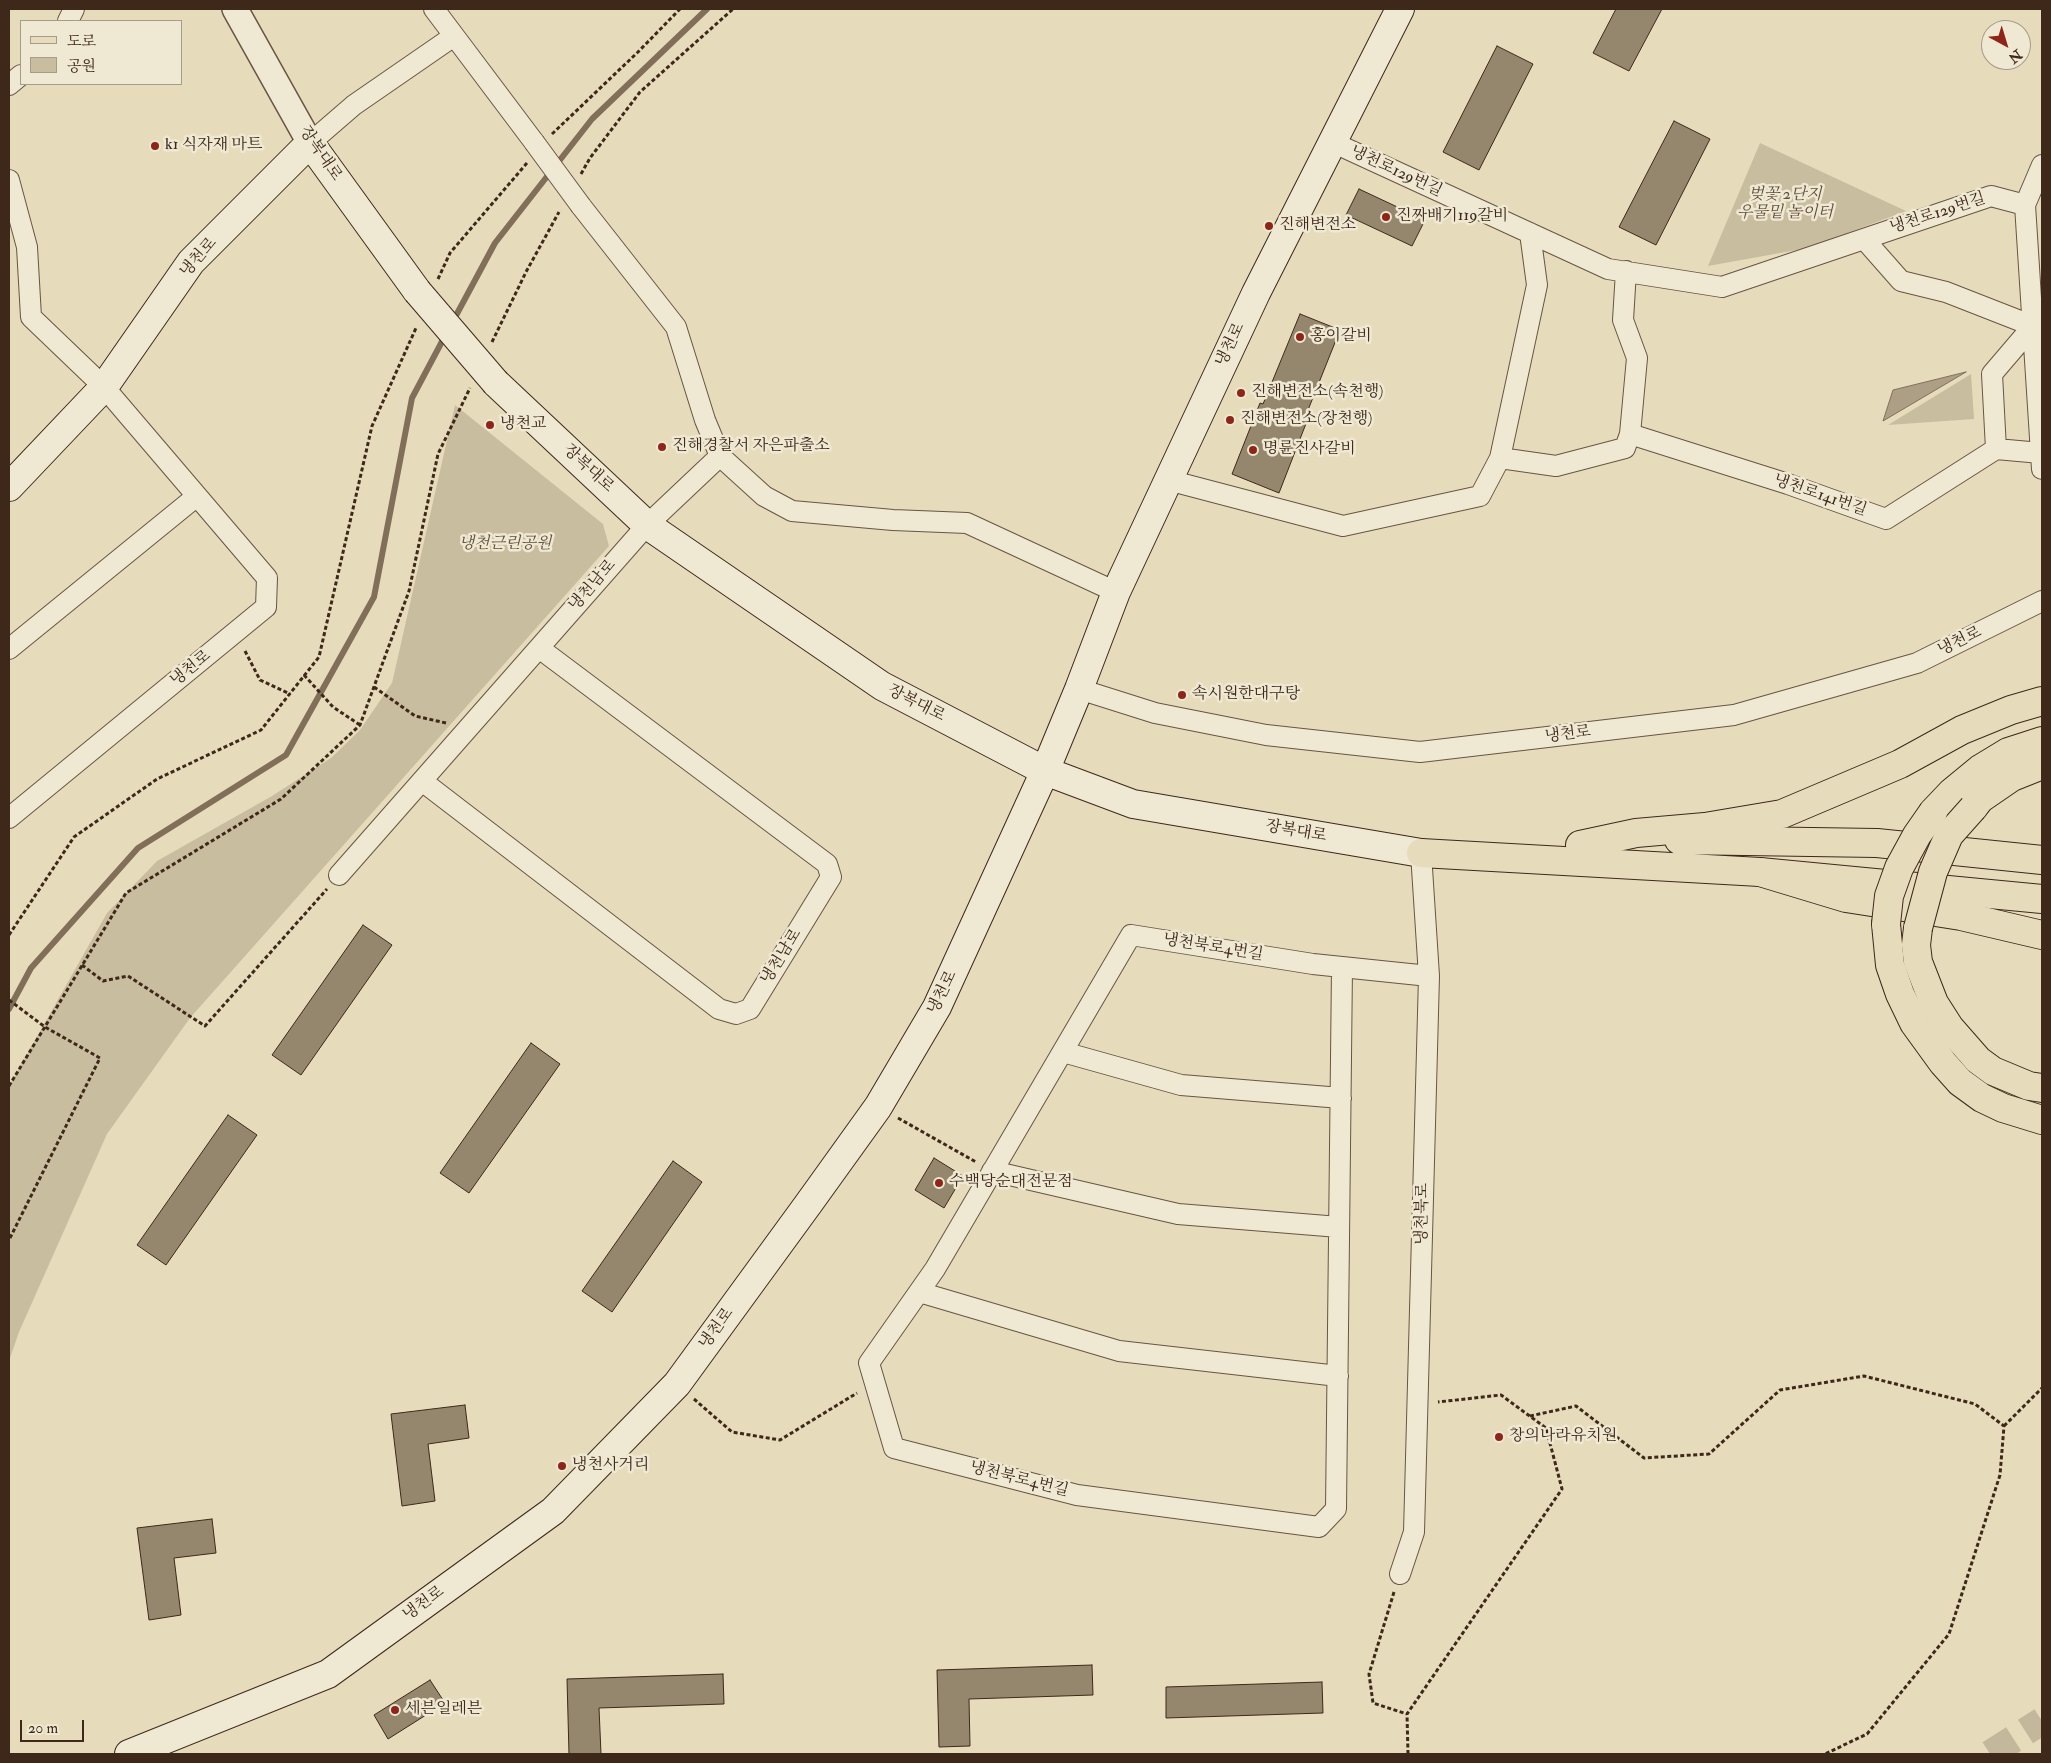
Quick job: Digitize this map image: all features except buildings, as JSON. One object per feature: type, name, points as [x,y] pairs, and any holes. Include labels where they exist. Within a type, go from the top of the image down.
[{"type":"main road","name":"냉천로","points":[[129,1754],[328,1674],[553,1511],[677,1384],[878,1107],[937,1007],[1046,771],[1116,592],[1256,293],[1396,11]]},
{"type":"main road","name":"장복대로","points":[[310,143],[426,289],[496,383],[647,525],[882,686],[1046,771],[1133,804],[1420,853]]},
{"type":"main road","name":"냉천로","points":[[9,488],[104,387],[191,262],[310,143]]},
{"type":"main road","points":[[1580,845],[1636,833],[1705,827],[1782,814],[1900,764],[1962,730],[2011,710],[2042,701]]},
{"type":"main road","points":[[2042,741],[2008,752],[1980,770],[1952,792],[1932,812],[1899,868],[1889,896],[1886,924],[1890,965],[1900,994],[1914,1023],[1943,1063],[1960,1082],[1982,1098],[2004,1108],[2042,1120]]},
{"type":"main road","points":[[2042,765],[2012,776],[1980,799],[1949,835],[1933,872],[1918,928],[1916,946],[1920,969],[1934,1003],[1950,1028],[1978,1060],[1992,1071],[2029,1086],[2042,1088]]},
{"type":"main road","points":[[1420,853],[1700,839],[1877,843],[2042,860]]},
{"type":"main road","points":[[1420,853],[1760,872],[2042,898]]},
{"type":"main road","points":[[1760,872],[1846,898],[1961,916],[2042,935]]},
{"type":"street","name":"장복대로","points":[[236,9],[310,143]]},
{"type":"street","points":[[434,9],[581,206],[676,327],[706,420],[720,456],[764,496],[792,511],[893,520],[967,522],[1116,592]]},
{"type":"street","points":[[310,143],[354,106],[454,36]]},
{"type":"street","points":[[9,85],[20,76]]},
{"type":"street","name":"냉천로129번길","points":[[1332,142],[1608,269],[1722,287],[1991,196],[2025,205]]},
{"type":"street","points":[[2033,326],[1992,374],[1996,449],[2042,461],[2025,205],[2042,165]]},
{"type":"street","points":[[9,180],[27,247],[31,317],[104,387]]},
{"type":"street","points":[[1168,480],[1343,526],[1480,496],[1500,458],[1537,285],[1530,233]]},
{"type":"street","points":[[1864,239],[1901,281],[1946,292],[2033,326]]},
{"type":"street","points":[[1500,458],[1556,466],[1628,441],[1637,358],[1623,320],[1626,272]]},
{"type":"street","name":"냉천로","points":[[9,818],[266,607],[267,578],[104,387]]},
{"type":"street","name":"냉천로141번길","points":[[1628,441],[1788,484],[1886,519],[1996,449]]},
{"type":"street","name":"냉천남로","points":[[339,875],[647,525],[720,456]]},
{"type":"street","points":[[9,649],[197,496]]},
{"type":"street","name":"냉천로","points":[[1079,689],[1155,713],[1266,736],[1420,752],[1734,715],[1917,663],[2042,601]]},
{"type":"street","name":"냉천남로","points":[[422,781],[719,1009],[736,1014],[750,1009],[831,877],[827,864],[539,648]]},
{"type":"street","name":"냉천북로","points":[[1400,1574],[1414,1532],[1418,1405],[1429,976],[1420,853]]},
{"type":"street","name":"냉천북로4번길","points":[[1338,1376],[1336,1509],[1319,1527],[1076,1495],[894,1448],[869,1363],[935,1269],[1132,935],[1342,967],[1429,976]]},
{"type":"street","points":[[918,1292],[1118,1351],[1338,1376],[1342,967]]},
{"type":"street","points":[[1063,1052],[1181,1085],[1341,1098]]},
{"type":"street","points":[[992,1171],[1178,1214],[1339,1227]]},
{"type":"path","points":[[426,289],[450,252],[538,146],[638,52],[680,9]]},
{"type":"path","points":[[590,158],[640,92],[733,9]]},
{"type":"path","points":[[9,935],[74,838],[157,779],[261,730],[319,657],[372,426],[419,322]]},
{"type":"path","points":[[9,1086],[126,893],[280,799],[360,725],[409,591]]},
{"type":"path","points":[[236,632],[260,680],[290,694]]},
{"type":"path","points":[[304,675],[330,704],[360,725]]},
{"type":"path","points":[[374,687],[414,716],[468,728]]},
{"type":"path","points":[[82,965],[103,981],[128,976],[205,1026],[339,875]]},
{"type":"path","points":[[9,1000],[45,1027],[100,1058],[9,1240]]},
{"type":"path","points":[[878,1107],[992,1171]]},
{"type":"path","points":[[1530,1416],[1576,1406],[1644,1458],[1709,1454],[1780,1390],[1864,1376],[1975,1404],[2004,1426]]},
{"type":"path","points":[[677,1384],[732,1432],[780,1440],[875,1383]]},
{"type":"path","points":[[1825,1754],[1867,1734],[1949,1634],[2000,1475],[2004,1426],[2042,1388]]},
{"type":"path","points":[[1408,1754],[1407,1714],[1562,1489],[1546,1428],[1501,1395],[1418,1405]]},
{"type":"path","points":[[1400,1574],[1369,1674],[1373,1703],[1407,1714]]},
{"type":"green space","name":"벚꽃 2단지 우물밑 놀이터","points":[[1760,143],[1906,211],[1808,248],[1708,266]]},
{"type":"green space","points":[[1971,374],[1974,419],[1888,425]]},
{"type":"green space","name":"냉천근린공원","points":[[455,405],[603,524],[609,546],[190,1018],[107,1134],[19,1332],[9,1361],[9,1086],[107,913],[157,861],[272,796],[331,758],[360,730],[392,683]]},
{"type":"shaded area","points":[[1966,372],[1883,421],[1893,390]]},
{"type":"waterway","points":[[452,323],[495,243],[592,119],[707,9]]},
{"type":"waterway","points":[[9,1009],[31,968],[138,848],[286,755],[374,597],[412,398],[446,334]]},
{"type":"tunnel","points":[[1990,1754],[2042,1721]]},
{"type":"place","name":"k1 식자재 마트","points":[[155,146]]},
{"type":"place","name":"진짜배기119갈비","points":[[1386,217]]},
{"type":"place","name":"진해변전소","points":[[1269,226]]},
{"type":"place","name":"홍이갈비","points":[[1300,337]]},
{"type":"place","name":"진해변전소(속천행)","points":[[1241,393]]},
{"type":"place","name":"진해변전소(장천행)","points":[[1230,420]]},
{"type":"place","name":"냉천교","points":[[490,425]]},
{"type":"place","name":"진해경찰서 자은파출소","points":[[662,447]]},
{"type":"place","name":"명륜진사갈비","points":[[1253,450]]},
{"type":"place","name":"속시원한대구탕","points":[[1182,695]]},
{"type":"place","name":"수백당순대전문점","points":[[939,1183]]},
{"type":"place","name":"창의나라유치원","points":[[1499,1437]]},
{"type":"place","name":"냉천사거리","points":[[562,1466]]},
{"type":"place","name":"세븐일레븐","points":[[395,1710]]}]
